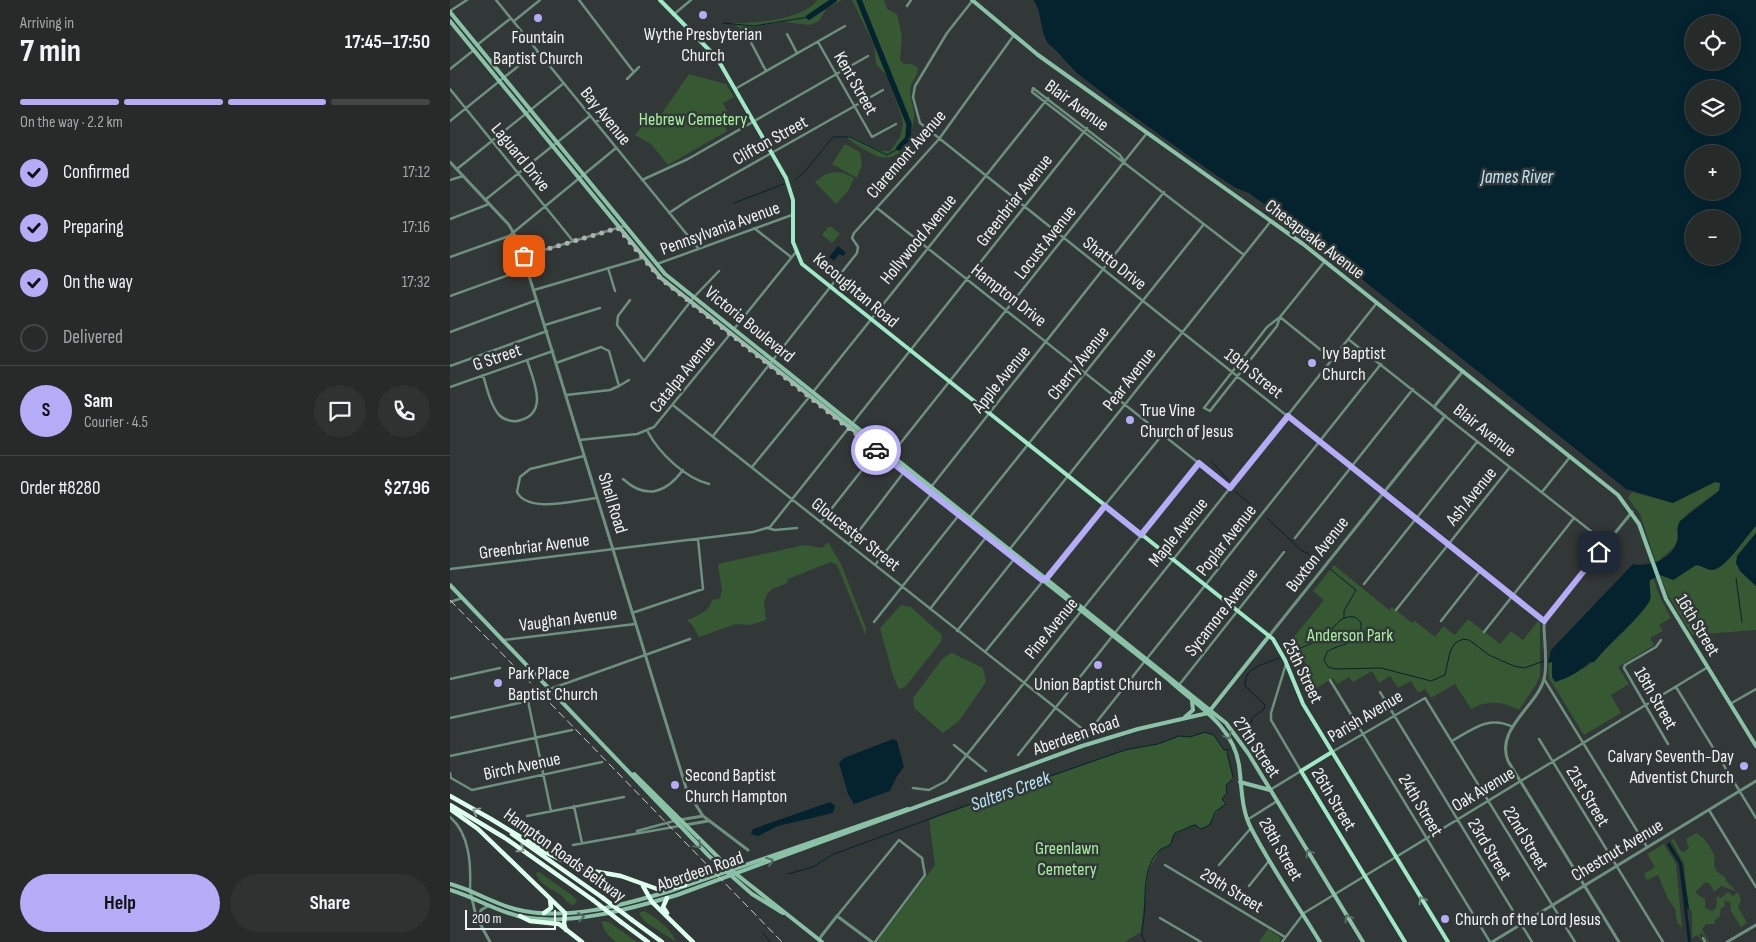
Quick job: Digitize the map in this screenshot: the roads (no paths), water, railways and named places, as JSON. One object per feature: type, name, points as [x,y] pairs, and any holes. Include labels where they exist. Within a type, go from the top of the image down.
[{"type":"highway","name":"Hampton Roads Beltway","points":[[450,796],[490,818],[662,942]]},
{"type":"highway","name":"Hampton Roads Beltway","points":[[450,805],[505,838],[648,942]]},
{"type":"highway","points":[[450,809],[478,829],[550,897],[565,916],[564,924],[566,930]]},
{"type":"highway","points":[[490,818],[569,864],[662,890],[685,886]]},
{"type":"highway","points":[[641,884],[647,889],[652,902],[693,942]]},
{"type":"highway","points":[[544,913],[551,908],[550,897]]},
{"type":"highway","points":[[667,898],[663,903],[663,909],[688,937]]},
{"type":"highway","points":[[520,916],[530,921],[555,922],[582,942]]},
{"type":"main road","name":"Kecoughtan Road","points":[[660,0],[673,15],[712,51],[772,153],[789,185],[793,214],[792,236],[796,252],[802,264],[1040,455]]},
{"type":"main road","name":"Chesapeake Avenue","points":[[972,0],[1014,35],[1325,261],[1618,495],[1632,512]]},
{"type":"main road","name":"Victoria Boulevard","points":[[450,11],[655,265],[970,517],[1008,551]]},
{"type":"main road","name":"Victoria Boulevard","points":[[450,21],[660,278],[888,460],[1082,609]]},
{"type":"main road","name":"25th Street","points":[[1040,455],[1269,636],[1286,661],[1303,704],[1448,942]]},
{"type":"main road","name":"16th Street","points":[[1632,512],[1642,533],[1666,600],[1756,746]]},
{"type":"main road","points":[[450,586],[626,767],[731,870],[820,941]]},
{"type":"main road","name":"27th Street","points":[[1082,609],[1179,686],[1233,732],[1362,942]]},
{"type":"main road","name":"Buxton Avenue","points":[[1209,712],[1269,636]]},
{"type":"main road","name":"27th Street","points":[[1179,686],[1190,699],[1209,712]]},
{"type":"main road","points":[[1184,718],[1194,708],[1190,699]]},
{"type":"main road","name":"Aberdeen Road","points":[[450,890],[520,916],[541,919],[652,902],[736,874],[1091,743],[1138,729],[1209,712]]},
{"type":"main road","name":"28th Street","points":[[1209,712],[1232,742],[1239,765],[1247,820],[1320,942]]},
{"type":"main road","name":"Parish Avenue","points":[[1301,772],[1332,752]]},
{"type":"main road","points":[[626,767],[674,821],[730,876],[770,907],[783,913]]},
{"type":"main road","name":"26th Street","points":[[1301,772],[1405,942]]},
{"type":"main road","points":[[1240,782],[1270,790]]},
{"type":"main road","name":"Aberdeen Road","points":[[450,884],[470,890],[505,906],[565,916],[650,897],[924,804]]},
{"type":"street","points":[[450,11],[467,0]]},
{"type":"street","name":"Bay Avenue","points":[[496,0],[698,248]]},
{"type":"street","points":[[514,22],[540,0]]},
{"type":"street","points":[[579,0],[633,72]]},
{"type":"street","points":[[673,15],[692,0]]},
{"type":"street","points":[[906,6],[912,0]]},
{"type":"street","name":"Shatto Drive","points":[[972,0],[947,33],[914,89],[913,97],[919,121],[939,140],[1182,332]]},
{"type":"street","points":[[477,45],[511,18]]},
{"type":"street","points":[[735,89],[845,26]]},
{"type":"street","points":[[745,32],[766,71]]},
{"type":"street","points":[[787,34],[798,53]]},
{"type":"street","name":"Claremont Avenue","points":[[830,288],[858,252],[858,247],[852,240],[853,235],[939,140],[1014,35]]},
{"type":"street","name":"Kent Street","points":[[818,42],[872,137],[896,124]]},
{"type":"street","points":[[450,69],[474,50]]},
{"type":"street","points":[[450,121],[537,51]]},
{"type":"street","points":[[642,180],[688,159],[868,56]]},
{"type":"street","points":[[627,80],[639,67]]},
{"type":"street","points":[[457,169],[564,83]]},
{"type":"street","name":"Laguard Drive","points":[[450,88],[573,241]]},
{"type":"street","name":"Blair Avenue","points":[[1124,162],[1120,155],[1087,128],[1033,88],[1032,92],[1044,102],[1244,255]]},
{"type":"street","name":"Clifton Street","points":[[669,213],[690,199],[883,90]]},
{"type":"street","name":"Hollywood Avenue","points":[[752,467],[1048,98]]},
{"type":"street","points":[[485,200],[590,116]]},
{"type":"street","points":[[595,122],[603,119],[613,125]]},
{"type":"street","name":"Greenbriar Avenue","points":[[450,569],[753,532],[767,528],[849,428],[1087,128]]},
{"type":"street","name":"Locust Avenue","points":[[888,460],[1147,133]]},
{"type":"street","points":[[450,257],[506,238],[616,148]]},
{"type":"street","name":"Shell Road","points":[[450,162],[514,232],[524,256],[684,784],[693,803],[703,816],[748,850]]},
{"type":"street","points":[[450,180],[463,176]]},
{"type":"street","name":"Apple Avenue","points":[[931,486],[1164,192]]},
{"type":"street","points":[[450,219],[490,204]]},
{"type":"street","name":"Hampton Drive","points":[[877,208],[1230,488]]},
{"type":"street","name":"Pennsylvania Avenue","points":[[655,265],[793,214]]},
{"type":"street","name":"Pear Avenue","points":[[1008,551],[1271,221]]},
{"type":"street","name":"Cherry Avenue","points":[[970,517],[1204,224]]},
{"type":"street","points":[[524,256],[624,226]]},
{"type":"street","points":[[754,228],[791,257]]},
{"type":"street","name":"Catalpa Avenue","points":[[580,440],[648,432],[659,423],[796,252]]},
{"type":"street","name":"Pennsylvania Avenue","points":[[534,290],[643,258]]},
{"type":"street","points":[[1280,317],[1277,326],[1259,350],[1210,410],[1204,408],[1267,327],[1280,317],[1325,261]]},
{"type":"street","points":[[450,296],[528,268]]},
{"type":"street","points":[[608,268],[615,291]]},
{"type":"street","points":[[630,300],[618,316],[617,325],[644,361],[694,297],[719,271]]},
{"type":"street","points":[[712,436],[830,288]]},
{"type":"street","points":[[450,332],[537,300]]},
{"type":"street","name":"Maple Avenue","points":[[1018,755],[1377,303]]},
{"type":"street","points":[[545,325],[600,308]]},
{"type":"street","points":[[1280,317],[1332,359]]},
{"type":"street","points":[[450,366],[547,331]]},
{"type":"street","name":"19th Street","points":[[1182,332],[1544,621]]},
{"type":"street","name":"Blair Avenue","points":[[1348,339],[1606,543]]},
{"type":"street","points":[[1252,346],[1259,350]]},
{"type":"street","points":[[556,363],[601,347],[609,351],[619,386]]},
{"type":"street","name":"G Street","points":[[450,387],[553,351]]},
{"type":"street","points":[[483,375],[494,407],[501,416],[517,422],[527,418],[535,411],[538,400],[537,390],[526,360]]},
{"type":"street","name":"Poplar Avenue","points":[[1055,708],[1081,730],[1089,730],[1380,364]]},
{"type":"street","points":[[1434,407],[1463,372]]},
{"type":"street","points":[[566,395],[610,390],[629,380]]},
{"type":"street","points":[[1295,538],[1413,389]]},
{"type":"street","name":"Gloucester Street","points":[[674,406],[1023,683]]},
{"type":"street","name":"Buxton Avenue","points":[[1269,636],[1444,416]]},
{"type":"street","points":[[648,432],[657,448],[700,482],[709,484]]},
{"type":"street","points":[[985,652],[1162,434]]},
{"type":"street","points":[[1364,584],[1477,442]]},
{"type":"street","points":[[821,522],[877,451]]},
{"type":"street","points":[[584,456],[530,469],[520,477],[517,492],[522,500],[533,504],[597,498]]},
{"type":"street","points":[[1542,492],[1570,457]]},
{"type":"street","name":"Pine Avenue","points":[[913,788],[928,790],[939,787],[1199,463]]},
{"type":"street","name":"Ash Avenue","points":[[1396,610],[1510,467]]},
{"type":"street","points":[[623,479],[635,489],[655,491],[667,487],[684,470]]},
{"type":"street","points":[[849,544],[904,472]]},
{"type":"street","points":[[875,565],[932,494],[931,486]]},
{"type":"street","points":[[1632,512],[1544,621],[1544,679],[1647,848]]},
{"type":"street","points":[[874,622],[959,515]]},
{"type":"street","points":[[1484,632],[1574,518]]},
{"type":"street","points":[[767,528],[775,530],[797,528]]},
{"type":"street","points":[[930,609],[987,536]]},
{"type":"street","name":"Vaughan Avenue","points":[[632,613],[703,589],[698,538]]},
{"type":"street","name":"Sycamore Avenue","points":[[1179,686],[1284,552]]},
{"type":"street","points":[[957,631],[1016,557]]},
{"type":"street","points":[[1441,621],[1480,570]]},
{"type":"street","points":[[450,602],[462,598]]},
{"type":"street","name":"Vaughan Avenue","points":[[503,640],[635,624]]},
{"type":"street","points":[[450,718],[528,701],[550,689],[690,639]]},
{"type":"street","name":"18th Street","points":[[1660,640],[1656,647],[1625,666],[1624,670],[1668,744]]},
{"type":"street","name":"26th Street","points":[[1286,661],[1271,713],[1271,720],[1301,772]]},
{"type":"street","name":"Oak Avenue","points":[[1282,942],[1303,914],[1708,667]]},
{"type":"street","points":[[450,679],[500,668]]},
{"type":"street","points":[[1544,679],[1506,739],[1505,751],[1520,781],[1619,942]]},
{"type":"street","name":"24th Street","points":[[1330,680],[1491,942]]},
{"type":"street","points":[[1023,683],[1055,708]]},
{"type":"street","points":[[1676,686],[1756,818]]},
{"type":"street","points":[[1730,704],[1756,689]]},
{"type":"street","name":"23rd Street","points":[[1380,692],[1532,942]]},
{"type":"street","name":"Parish Avenue","points":[[1332,752],[1423,698]]},
{"type":"street","name":"22nd Street","points":[[1423,698],[1488,800],[1574,942]]},
{"type":"street","points":[[528,701],[551,811]]},
{"type":"street","points":[[1452,742],[1488,722],[1500,721],[1513,727]]},
{"type":"street","points":[[450,756],[572,730]]},
{"type":"street","name":"21st Street","points":[[1539,739],[1663,942]]},
{"type":"street","points":[[954,745],[986,771]]},
{"type":"street","name":"Birch Avenue","points":[[451,778],[472,790],[602,762]]},
{"type":"street","name":"Parish Avenue","points":[[1270,790],[1301,772]]},
{"type":"street","points":[[450,773],[451,778]]},
{"type":"street","name":"Chestnut Avenue","points":[[1491,942],[1756,781]]},
{"type":"street","points":[[527,816],[624,797]]},
{"type":"street","points":[[1247,820],[1277,801]]},
{"type":"street","points":[[574,806],[582,843]]},
{"type":"street","points":[[1709,810],[1756,886]]},
{"type":"street","points":[[636,832],[641,828],[703,816]]},
{"type":"street","points":[[450,817],[461,827],[470,867],[471,898],[490,942]]},
{"type":"street","points":[[573,845],[709,820]]},
{"type":"street","points":[[1219,865],[1251,828]]},
{"type":"street","points":[[820,941],[837,916],[899,840],[922,858],[925,870],[923,878],[873,942],[837,916]]},
{"type":"street","points":[[1249,886],[1270,860]]},
{"type":"street","name":"29th Street","points":[[1165,865],[1286,936]]},
{"type":"street","points":[[480,922],[479,911],[489,906]]},
{"type":"street","points":[[1160,918],[1196,941],[1201,942]]},
{"type":"street","points":[[1727,942],[1756,924]]},
{"type":"street","points":[[1703,938],[1705,942]]},
{"type":"water","name":"James River","points":[[1033,0],[1756,0],[1756,526],[1729,559],[1717,569],[1711,570],[1696,565],[1673,580],[1660,575],[1650,580],[1651,594],[1649,602],[1638,616],[1594,662],[1590,662],[1574,674],[1555,682],[1552,677],[1552,662],[1548,663],[1551,650],[1633,564],[1652,563],[1669,554],[1677,541],[1680,521],[1719,491],[1720,483],[1715,482],[1673,503],[1626,489],[1305,234],[1249,193],[1236,188],[1214,174],[1098,90],[1078,73],[1047,41],[1044,36],[1038,9]]},
{"type":"water","points":[[838,246],[846,253],[843,256],[839,254],[834,261],[829,257]]},
{"type":"water","points":[[1756,533],[1756,586],[1740,571],[1736,563],[1737,556]]},
{"type":"water","points":[[893,739],[897,741],[904,767],[897,776],[890,791],[854,804],[848,794],[839,763],[844,758]]},
{"type":"water","points":[[830,802],[835,806],[833,813],[778,826],[758,836],[751,834],[753,829]]},
{"type":"water","points":[[1669,842],[1682,863],[1689,908],[1687,910],[1691,942],[1688,942],[1679,864],[1667,845]]},
{"type":"waterway","points":[[809,17],[834,0]]},
{"type":"waterway","points":[[859,0],[909,124],[908,138],[899,148]]},
{"type":"waterway","points":[[723,23],[754,26],[809,17]]},
{"type":"waterway","points":[[795,180],[806,170],[833,137],[850,137],[887,155],[899,148]]},
{"type":"waterway","points":[[734,203],[784,184]]},
{"type":"waterway","points":[[1211,461],[1228,480]]},
{"type":"waterway","points":[[1235,491],[1258,511]]},
{"type":"waterway","points":[[1267,518],[1301,550],[1322,561]]},
{"type":"waterway","points":[[1330,569],[1356,590],[1344,611],[1344,618]]},
{"type":"waterway","points":[[1736,578],[1742,622]]},
{"type":"waterway","name":"Salters Creek","points":[[1285,655],[1317,641],[1342,619],[1350,617],[1360,621],[1361,630],[1354,639],[1327,652],[1324,660],[1328,667],[1335,669],[1381,668],[1431,681],[1445,675],[1450,652],[1455,643],[1463,639],[1469,640],[1489,655],[1514,666],[1524,668],[1544,661]]},
{"type":"waterway","name":"Salters Creek","points":[[1246,740],[1249,737],[1252,718],[1264,709],[1265,705],[1245,686],[1245,679],[1252,670],[1281,657]]},
{"type":"waterway","name":"Salters Creek","points":[[788,874],[813,867],[834,854],[1125,750],[1158,744],[1179,736],[1190,737],[1205,732],[1214,735],[1224,750],[1230,750]]},
{"type":"waterway","points":[[1227,753],[1233,777]]},
{"type":"waterway","points":[[1145,942],[1142,932],[1146,882],[1154,857],[1161,849],[1170,845],[1175,833],[1194,825],[1201,829],[1210,825],[1215,812],[1226,804],[1222,799],[1227,793],[1226,785],[1231,781]]},
{"type":"waterway","points":[[763,933],[770,942]]},
{"type":"railway","points":[[450,600],[782,942]]},
{"type":"place","name":"Wythe Presbyterian Church","points":[[703,15]]},
{"type":"place","name":"Fountain Baptist Church","points":[[538,18]]},
{"type":"place","name":"Ivy Baptist Church","points":[[1312,363]]},
{"type":"place","name":"True Vine Church of Jesus","points":[[1130,420]]},
{"type":"place","name":"Union Baptist Church","points":[[1098,665]]},
{"type":"place","name":"Park Place Baptist Church","points":[[498,683]]},
{"type":"place","name":"Calvary Seventh-Day Adventist Church","points":[[1744,766]]},
{"type":"place","name":"Second Baptist Church Hampton","points":[[675,785]]},
{"type":"place","name":"Church of the Lord Jesus","points":[[1445,919]]},
{"type":"park label","name":"Hebrew Cemetery","points":[[693,119]]},
{"type":"park label","name":"Anderson Park","points":[[1350,635]]},
{"type":"park label","name":"Greenlawn Cemetery","points":[[1067,858]]}]
